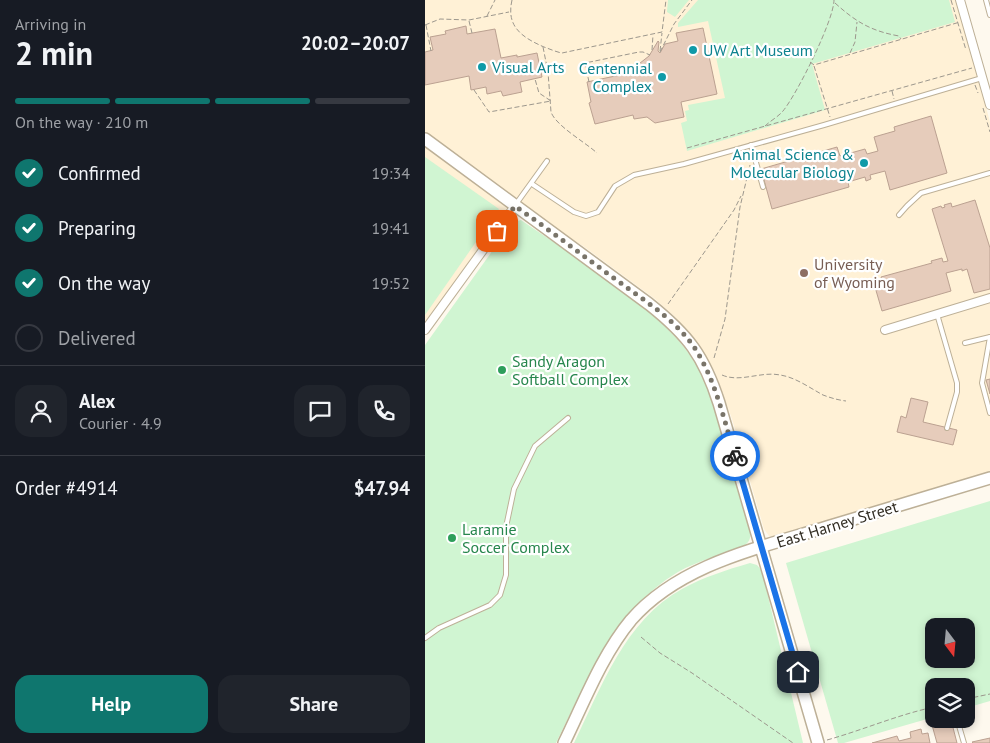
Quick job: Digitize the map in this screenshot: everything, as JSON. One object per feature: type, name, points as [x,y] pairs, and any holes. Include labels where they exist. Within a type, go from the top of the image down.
[{"type":"street","points":[[960,0],[990,105]]},
{"type":"street","points":[[425,139],[671,321],[694,348],[713,384],[818,743]]},
{"type":"street","points":[[425,330],[515,206]]},
{"type":"street","points":[[885,330],[990,298]]},
{"type":"street","name":"East Harney Street","points":[[564,743],[607,657],[620,636],[632,620],[660,594],[679,580],[723,560],[762,547],[990,478]]},
{"type":"lane","points":[[986,0],[990,15]]},
{"type":"lane","points":[[532,184],[574,212],[586,216],[598,212],[615,186],[625,179],[831,123],[982,78]]},
{"type":"lane","points":[[751,145],[763,187]]},
{"type":"lane","points":[[515,206],[547,162]]},
{"type":"lane","points":[[899,215],[921,193],[990,173]]},
{"type":"lane","points":[[937,314],[957,383],[957,392],[947,428]]},
{"type":"lane","points":[[965,343],[990,337],[982,383],[990,413]]},
{"type":"lane","points":[[425,638],[439,628],[490,605],[500,595],[506,575],[506,528],[513,489],[535,446],[568,418]]},
{"type":"lane","points":[[960,728],[964,743]]},
{"type":"path","points":[[486,16],[495,0]]},
{"type":"path","points":[[512,0],[510,12],[515,27],[521,34],[557,52],[661,32]]},
{"type":"path","points":[[666,0],[659,52],[673,24],[692,0]]},
{"type":"path","points":[[834,1],[857,22],[870,29],[899,36],[901,39]]},
{"type":"path","points":[[764,127],[782,112],[810,62],[831,17],[834,1]]},
{"type":"path","points":[[431,51],[426,38],[425,24],[440,19],[469,20],[510,12]]},
{"type":"path","points":[[469,20],[471,33]]},
{"type":"path","points":[[810,62],[814,64],[965,20]]},
{"type":"path","points":[[850,54],[855,42],[857,22]]},
{"type":"path","points":[[651,50],[653,34]]},
{"type":"path","points":[[543,46],[548,72],[551,112],[557,122],[597,153]]},
{"type":"path","points":[[589,82],[585,63],[639,52],[650,54]]},
{"type":"path","points":[[814,64],[831,123]]},
{"type":"path","points":[[687,148],[979,66]]},
{"type":"path","points":[[535,79],[539,93],[551,100]]},
{"type":"path","points":[[474,90],[489,112],[551,100]]},
{"type":"path","points":[[892,90],[896,104]]},
{"type":"path","points":[[714,358],[725,319],[743,193],[749,166],[754,158]]},
{"type":"path","points":[[668,304],[734,210],[743,193]]},
{"type":"path","points":[[722,375],[735,378],[782,375],[825,396],[846,402]]},
{"type":"path","points":[[641,637],[660,653],[793,743]]},
{"type":"path","points":[[975,697],[990,694]]},
{"type":"path","points":[[818,743],[925,709]]},
{"type":"shaded area","name":"University of Wyoming","points":[[425,0],[957,0],[990,122],[990,472],[779,537],[769,536],[764,529],[732,419],[715,372],[702,349],[674,316],[655,299],[583,246],[515,206],[425,324]]},
{"type":"green space","points":[[668,0],[689,0],[675,17],[667,12]]},
{"type":"green space","points":[[698,0],[949,0],[955,22],[812,64],[825,110],[687,151],[681,123],[687,121],[685,111],[689,110],[688,105],[725,98],[708,21],[678,27],[678,23]]},
{"type":"green space","points":[[425,157],[499,209],[425,315]]},
{"type":"green space","points":[[521,220],[593,269],[644,307],[686,349],[704,378],[748,523],[750,538],[745,545],[678,572],[636,606],[605,648],[556,743],[425,743],[425,345],[513,222]]},
{"type":"green space","points":[[990,501],[990,701],[975,705],[975,678],[925,678],[925,720],[844,743],[838,743],[786,563]]},
{"type":"green space","points":[[750,563],[757,565],[762,571],[803,743],[574,743],[605,678],[630,637],[645,618],[662,602],[682,589],[715,574]]},
{"type":"building","name":"Visual Arts","points":[[466,26],[467,34],[495,29],[501,58],[537,53],[542,77],[520,82],[522,92],[503,96],[501,91],[487,94],[486,87],[471,90],[469,76],[425,85],[425,52],[433,50],[430,37],[446,34],[445,31]]},
{"type":"building","name":"Centennial Complex","points":[[703,28],[717,94],[681,102],[684,117],[655,123],[647,117],[634,119],[633,115],[595,124],[589,103],[591,102],[587,82],[634,72],[635,67],[649,56],[658,41],[658,51],[660,53],[665,44],[678,41],[676,33]]},
{"type":"building","name":"Animal Science & Molecular Biology","points":[[931,116],[947,173],[890,190],[885,171],[870,175],[871,179],[866,181],[865,177],[848,182],[849,187],[772,209],[761,169],[837,147],[840,156],[865,149],[867,154],[878,151],[874,137],[895,131],[894,127]]},
{"type":"building","points":[[975,200],[990,248],[990,289],[974,293],[967,269],[962,271],[962,269],[946,273],[951,291],[882,311],[875,287],[884,285],[881,277],[932,263],[931,261],[942,258],[943,262],[948,261],[932,209],[941,206],[942,208],[945,207],[944,205],[951,203],[952,207]]},
{"type":"building","points":[[990,379],[990,394],[986,380]]},
{"type":"building","points":[[911,398],[928,402],[923,422],[957,430],[953,445],[897,432],[901,416],[906,418]]},
{"type":"building","points":[[933,728],[953,728],[957,743],[937,743]]},
{"type":"building","points":[[921,729],[922,734],[928,733],[930,743],[872,743],[897,736],[899,741],[911,738],[910,732]]},
{"type":"building","points":[[990,738],[990,743],[972,742]]},
{"type":"way so far","points":[[497,231],[515,206],[671,321],[683,333],[705,366],[713,384],[735,456]]},
{"type":"place","name":"UW Art Museum","points":[[693,50]]},
{"type":"place","name":"Visual Arts","points":[[482,67]]},
{"type":"place","name":"Centennial Complex","points":[[662,77]]},
{"type":"place","name":"Animal Science & Molecular Biology","points":[[864,163]]},
{"type":"place","name":"University of Wyoming","points":[[804,273]]},
{"type":"place","name":"Sandy Aragon Softball Complex","points":[[502,370]]},
{"type":"place","name":"Laramie Soccer Complex","points":[[452,538]]},
{"type":"route","points":[[735,456],[798,672]]}]
